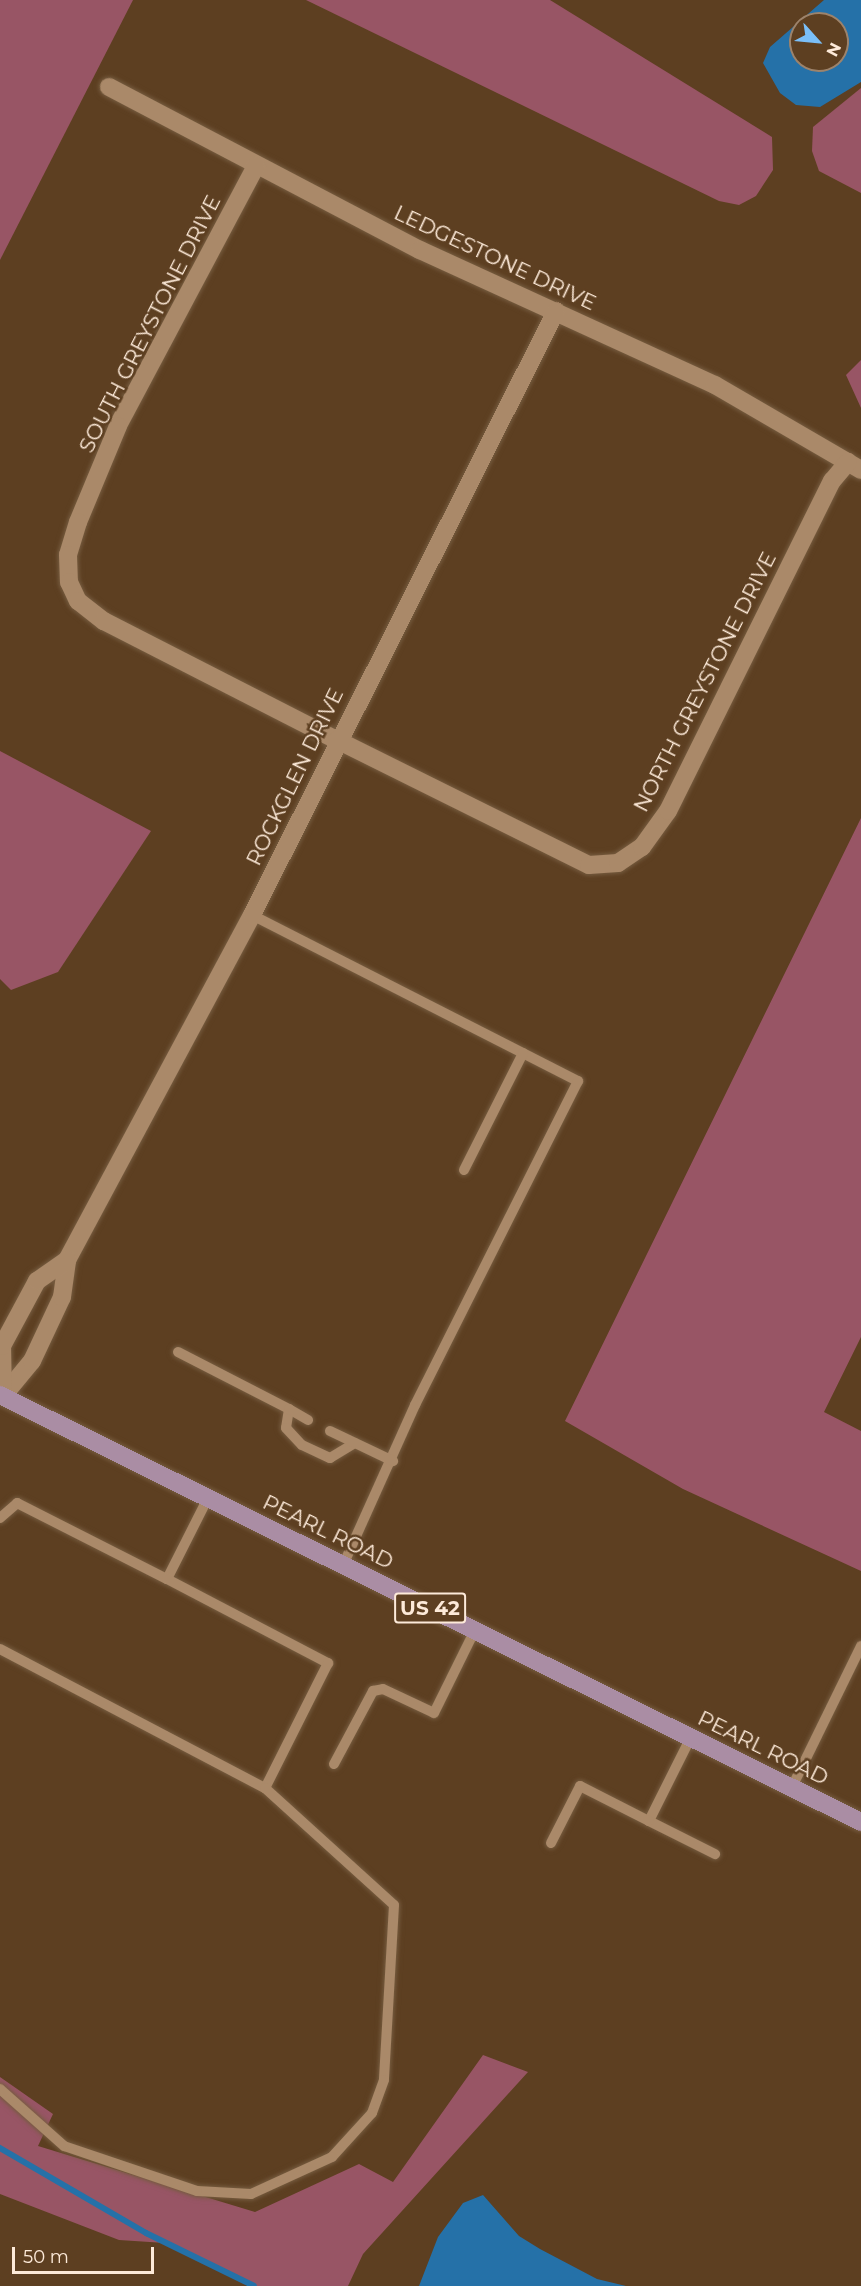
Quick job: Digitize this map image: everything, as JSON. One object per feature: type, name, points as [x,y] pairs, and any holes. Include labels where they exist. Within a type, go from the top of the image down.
[{"type":"main road","name":"PEARL ROAD","points":[[1,1398],[208,1498],[861,1822]]},
{"type":"street","name":"LEDGESTONE DRIVE","points":[[109,87],[420,250],[744,400],[855,466]]},
{"type":"street","name":"SOUTH GREYSTONE DRIVE","points":[[256,166],[118,426],[78,522],[68,555],[69,582],[78,601],[104,621],[337,740]]},
{"type":"street","name":"ROCKGLEN DRIVE","points":[[1,1398],[32,1361],[62,1297],[67,1260],[252,915],[337,740],[556,311]]},
{"type":"street","name":"NORTH GREYSTONE DRIVE","points":[[337,740],[589,864],[618,863],[642,847],[668,811],[832,481],[855,466]]},
{"type":"street","name":"ROCKGLEN DRIVE","points":[[1,1398],[2,1347],[37,1281],[67,1260]]},
{"type":"lane","points":[[252,915],[578,1081],[414,1405],[393,1461],[343,1565]]},
{"type":"lane","points":[[464,1170],[523,1053]]},
{"type":"lane","points":[[178,1352],[308,1419]]},
{"type":"lane","points":[[289,1409],[286,1428],[302,1445],[330,1458],[355,1443]]},
{"type":"lane","points":[[330,1431],[393,1461]]},
{"type":"lane","points":[[167,1579],[208,1498]]},
{"type":"lane","points":[[0,1518],[17,1503],[328,1663],[265,1788]]},
{"type":"lane","points":[[334,1764],[373,1691],[383,1689],[434,1713],[475,1630]]},
{"type":"lane","points":[[792,1787],[860,1648]]},
{"type":"lane","points":[[0,1649],[265,1788],[394,1905],[384,2080],[372,2114],[332,2157],[251,2194],[197,2191],[64,2145],[0,2089]]},
{"type":"lane","points":[[649,1821],[691,1737]]},
{"type":"lane","points":[[551,1843],[580,1786],[715,1854]]},
{"type":"shaded area","points":[[0,0],[133,0],[0,260]]},
{"type":"shaded area","points":[[306,0],[550,0],[772,137],[773,170],[756,196],[739,205],[719,201]]},
{"type":"shaded area","points":[[861,88],[861,193],[819,171],[812,151],[813,127]]},
{"type":"shaded area","points":[[861,360],[861,408],[846,375]]},
{"type":"shaded area","points":[[0,751],[151,831],[58,972],[11,990],[0,979]]},
{"type":"shaded area","points":[[861,818],[861,1337],[824,1412],[861,1431],[861,1571],[683,1489],[565,1421]]},
{"type":"shaded area","points":[[483,2055],[528,2072],[363,2254],[348,2286],[254,2286],[115,2217],[165,2243],[119,2240],[0,2194],[0,2077],[53,2114],[38,2146],[255,2212],[359,2164],[393,2182]]},
{"type":"water","points":[[824,0],[861,0],[861,82],[820,107],[796,105],[780,93],[763,63],[770,47],[789,30],[789,72],[849,72],[849,12],[810,12]]},
{"type":"water","points":[[483,2195],[519,2236],[597,2279],[626,2286],[419,2286],[438,2237],[463,2203]]},
{"type":"waterway","points":[[0,2148],[146,2233],[254,2286]]}]
